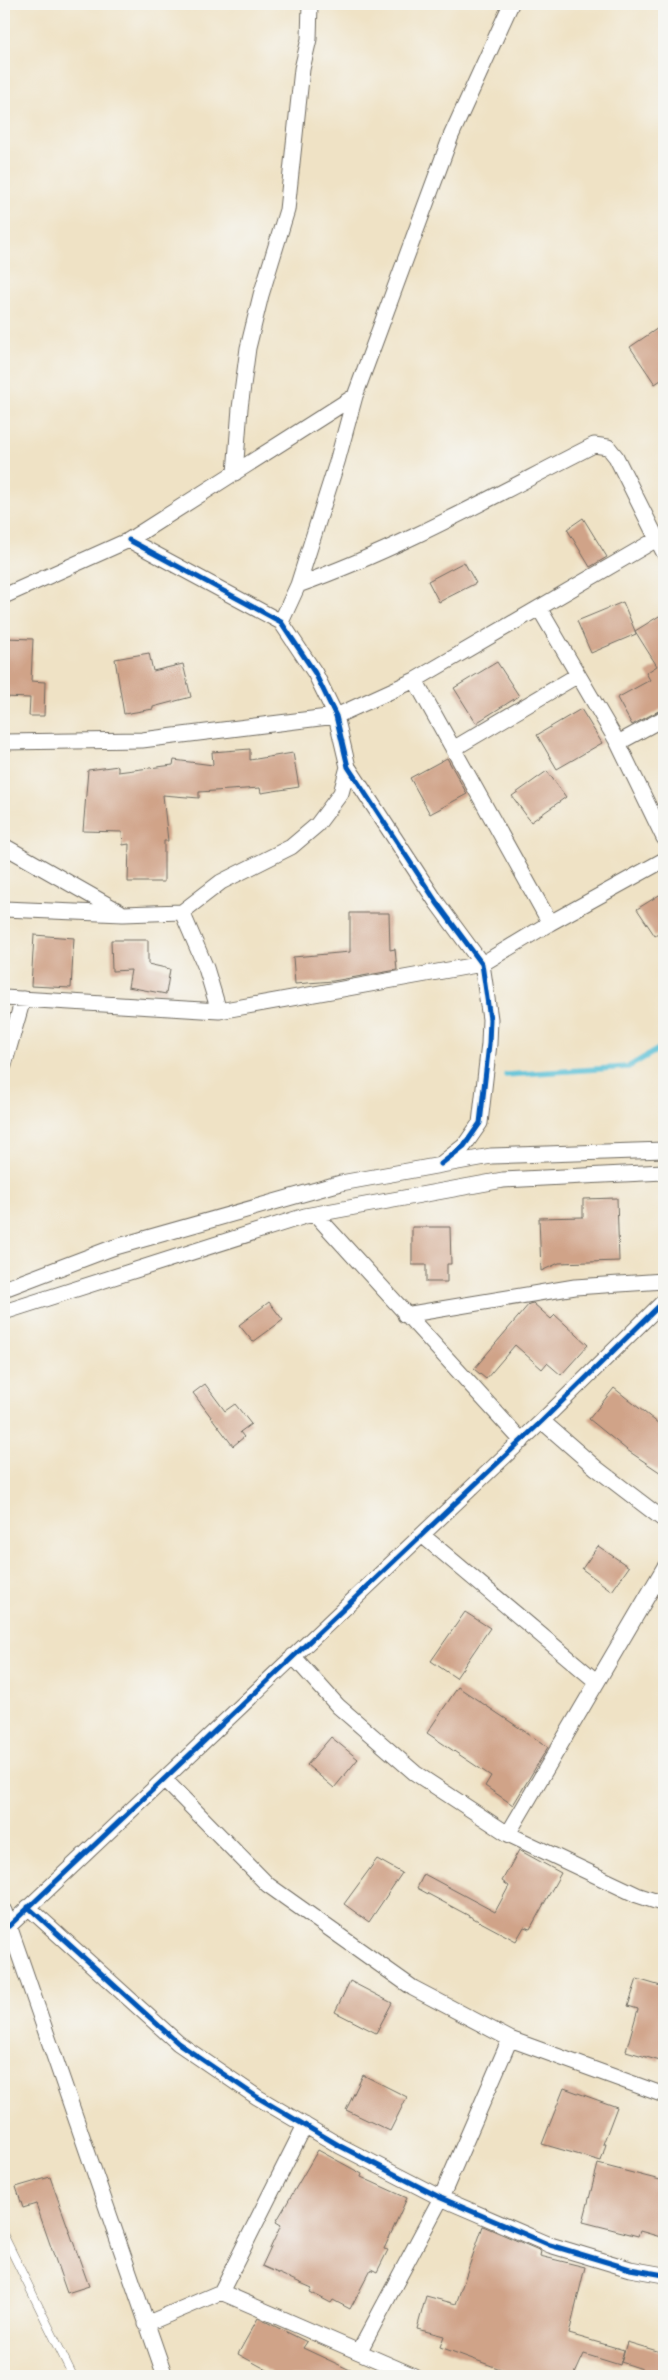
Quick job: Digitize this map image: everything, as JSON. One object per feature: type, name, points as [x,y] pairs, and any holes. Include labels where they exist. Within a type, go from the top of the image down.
[{"type":"street","points":[[235,472],[240,408],[248,348],[261,296],[287,210],[302,69],[309,39],[310,4]]},
{"type":"street","points":[[280,622],[298,585],[337,462],[355,396],[451,136],[511,4]]},
{"type":"street","points":[[4,596],[129,540],[355,396]]},
{"type":"street","points":[[298,585],[335,572],[384,550],[594,446],[608,447],[616,457],[664,553]]},
{"type":"street","points":[[129,540],[280,622],[315,673],[336,716],[348,767],[436,903],[482,964],[490,1019],[490,1036],[480,1123],[464,1146],[441,1164]]},
{"type":"street","points":[[4,742],[142,740],[336,716],[415,680],[657,540]]},
{"type":"street","points":[[539,608],[618,743],[664,838]]},
{"type":"street","points":[[453,748],[578,675]]},
{"type":"street","points":[[415,680],[550,923]]},
{"type":"street","points":[[618,743],[664,718]]},
{"type":"street","points":[[4,909],[123,914],[182,912],[221,882],[291,847],[317,825],[341,793],[348,767]]},
{"type":"street","points":[[4,846],[123,914]]},
{"type":"street","points":[[4,998],[220,1011],[482,964],[550,923],[664,860]]},
{"type":"street","points":[[182,912],[206,968],[220,1011]]},
{"type":"street","points":[[4,1066],[23,999]]},
{"type":"street","points":[[4,1289],[120,1246],[341,1183],[491,1156],[664,1150]]},
{"type":"street","points":[[4,1312],[128,1271],[273,1226],[316,1215],[503,1180],[664,1172]]},
{"type":"street","points":[[394,1174],[398,1200]]},
{"type":"street","points":[[262,1205],[273,1226]]},
{"type":"street","points":[[316,1215],[405,1315],[522,1441]]},
{"type":"street","points":[[120,1246],[128,1271]]},
{"type":"street","points":[[405,1315],[575,1287],[664,1281]]},
{"type":"street","points":[[9,1926],[522,1441],[664,1301]]},
{"type":"street","points":[[542,1421],[596,1468],[664,1520]]},
{"type":"street","points":[[422,1535],[597,1682]]},
{"type":"street","points":[[508,1834],[664,1568]]},
{"type":"street","points":[[293,1656],[338,1706],[415,1773],[508,1834],[637,1895],[664,1904]]},
{"type":"street","points":[[164,1779],[268,1885],[290,1903],[414,1988],[510,2040],[664,2095]]},
{"type":"street","points":[[28,1907],[178,2042],[257,2097],[340,2146],[441,2198],[550,2245],[630,2269],[664,2276]]},
{"type":"street","points":[[4,1911],[165,2376]]},
{"type":"street","points":[[359,2352],[441,2198],[510,2040]]},
{"type":"street","points":[[146,2324],[221,2292],[305,2125]]},
{"type":"street","points":[[221,2292],[414,2376]]},
{"type":"lane","points":[[4,2236],[73,2376]]},
{"type":"building","points":[[664,324],[664,378],[655,384],[630,347]]},
{"type":"building","points":[[583,518],[607,557],[590,567],[567,529]]},
{"type":"building","points":[[464,562],[476,583],[439,602],[428,581]]},
{"type":"building","points":[[623,602],[636,634],[591,653],[577,621]]},
{"type":"building","points":[[664,613],[664,708],[632,725],[617,698],[650,680],[646,673],[657,666],[635,631]]},
{"type":"building","points":[[5,638],[33,639],[31,681],[45,682],[44,716],[29,716],[30,698],[4,697]]},
{"type":"building","points":[[149,653],[153,671],[183,664],[191,697],[153,707],[153,709],[124,714],[115,659]]},
{"type":"building","points":[[497,662],[519,696],[476,723],[454,688]]},
{"type":"building","points":[[581,709],[602,743],[557,769],[537,735]]},
{"type":"building","points":[[250,749],[250,760],[293,753],[299,787],[261,793],[260,788],[199,792],[199,798],[163,795],[168,841],[164,841],[164,882],[128,882],[129,844],[123,845],[122,832],[83,831],[88,770],[118,766],[118,772],[173,765],[174,760],[213,765],[212,752]]},
{"type":"building","points":[[447,758],[467,794],[430,814],[410,778]]},
{"type":"building","points":[[547,771],[566,797],[531,822],[512,796]]},
{"type":"building","points":[[664,892],[664,930],[655,936],[637,909]]},
{"type":"building","points":[[350,913],[389,913],[390,950],[395,949],[397,970],[333,981],[295,984],[293,957],[350,952]]},
{"type":"building","points":[[34,935],[74,938],[71,988],[31,986]]},
{"type":"building","points":[[111,940],[148,940],[148,964],[170,969],[166,994],[128,987],[131,970],[112,971]]},
{"type":"building","points":[[617,1198],[619,1261],[559,1263],[541,1271],[539,1218],[583,1217],[583,1199]]},
{"type":"building","points":[[412,1227],[450,1227],[451,1264],[447,1264],[447,1282],[426,1282],[426,1265],[412,1265]]},
{"type":"building","points":[[269,1302],[283,1320],[253,1342],[239,1325]]},
{"type":"building","points":[[533,1303],[551,1319],[555,1315],[588,1345],[561,1375],[547,1363],[542,1369],[515,1345],[486,1379],[474,1369],[529,1304]]},
{"type":"building","points":[[205,1384],[225,1411],[235,1404],[251,1424],[240,1432],[244,1437],[233,1446],[193,1393]]},
{"type":"building","points":[[614,1388],[664,1428],[664,1475],[627,1450],[589,1419]]},
{"type":"building","points":[[598,1546],[629,1567],[612,1591],[582,1569]]},
{"type":"building","points":[[465,1612],[490,1628],[456,1678],[431,1661]]},
{"type":"building","points":[[458,1687],[548,1747],[513,1805],[485,1786],[491,1776],[427,1733]]},
{"type":"building","points":[[331,1737],[358,1759],[334,1788],[307,1765]]},
{"type":"building","points":[[519,1850],[561,1873],[530,1929],[524,1927],[516,1941],[417,1888],[424,1874],[495,1912],[509,1886],[502,1881]]},
{"type":"building","points":[[377,1859],[402,1873],[369,1922],[344,1904]]},
{"type":"building","points":[[637,1979],[664,1987],[664,2047],[660,2061],[626,2051],[638,2009],[628,2006]]},
{"type":"building","points":[[350,1981],[392,2003],[376,2033],[335,2012]]},
{"type":"building","points":[[363,2075],[407,2097],[390,2131],[346,2110]]},
{"type":"building","points":[[564,2088],[617,2107],[603,2144],[606,2144],[601,2161],[542,2144]]},
{"type":"building","points":[[318,2150],[362,2174],[361,2177],[407,2198],[384,2249],[388,2250],[377,2272],[371,2269],[350,2309],[333,2300],[331,2303],[310,2292],[312,2288],[262,2266],[281,2225],[276,2222]]},
{"type":"building","points":[[598,2164],[664,2181],[664,2238],[640,2231],[638,2236],[583,2222]]},
{"type":"building","points":[[50,2177],[89,2286],[67,2293],[36,2204],[23,2208],[16,2187]]},
{"type":"building","points":[[483,2226],[541,2251],[540,2256],[585,2267],[569,2334],[624,2350],[620,2365],[584,2354],[574,2376],[530,2376],[503,2370],[440,2347],[444,2336],[417,2329],[426,2296],[456,2304]]},
{"type":"building","points":[[258,2318],[307,2342],[303,2348],[363,2376],[278,2376],[238,2354]]},
{"type":"building","points":[[627,2342],[664,2353],[664,2376],[621,2362]]},
{"type":"waterway","points":[[506,1075],[628,1067],[664,1046]]},
{"type":"cycle path","points":[[129,540],[281,622],[315,673],[336,716],[348,767],[437,903],[482,964],[490,1019],[480,1123],[464,1146],[441,1164]]},
{"type":"cycle path","points":[[9,1926],[542,1421],[664,1301]]},
{"type":"cycle path","points":[[28,1907],[178,2043],[257,2097],[340,2146],[441,2198],[550,2245],[630,2269],[664,2275]]}]
